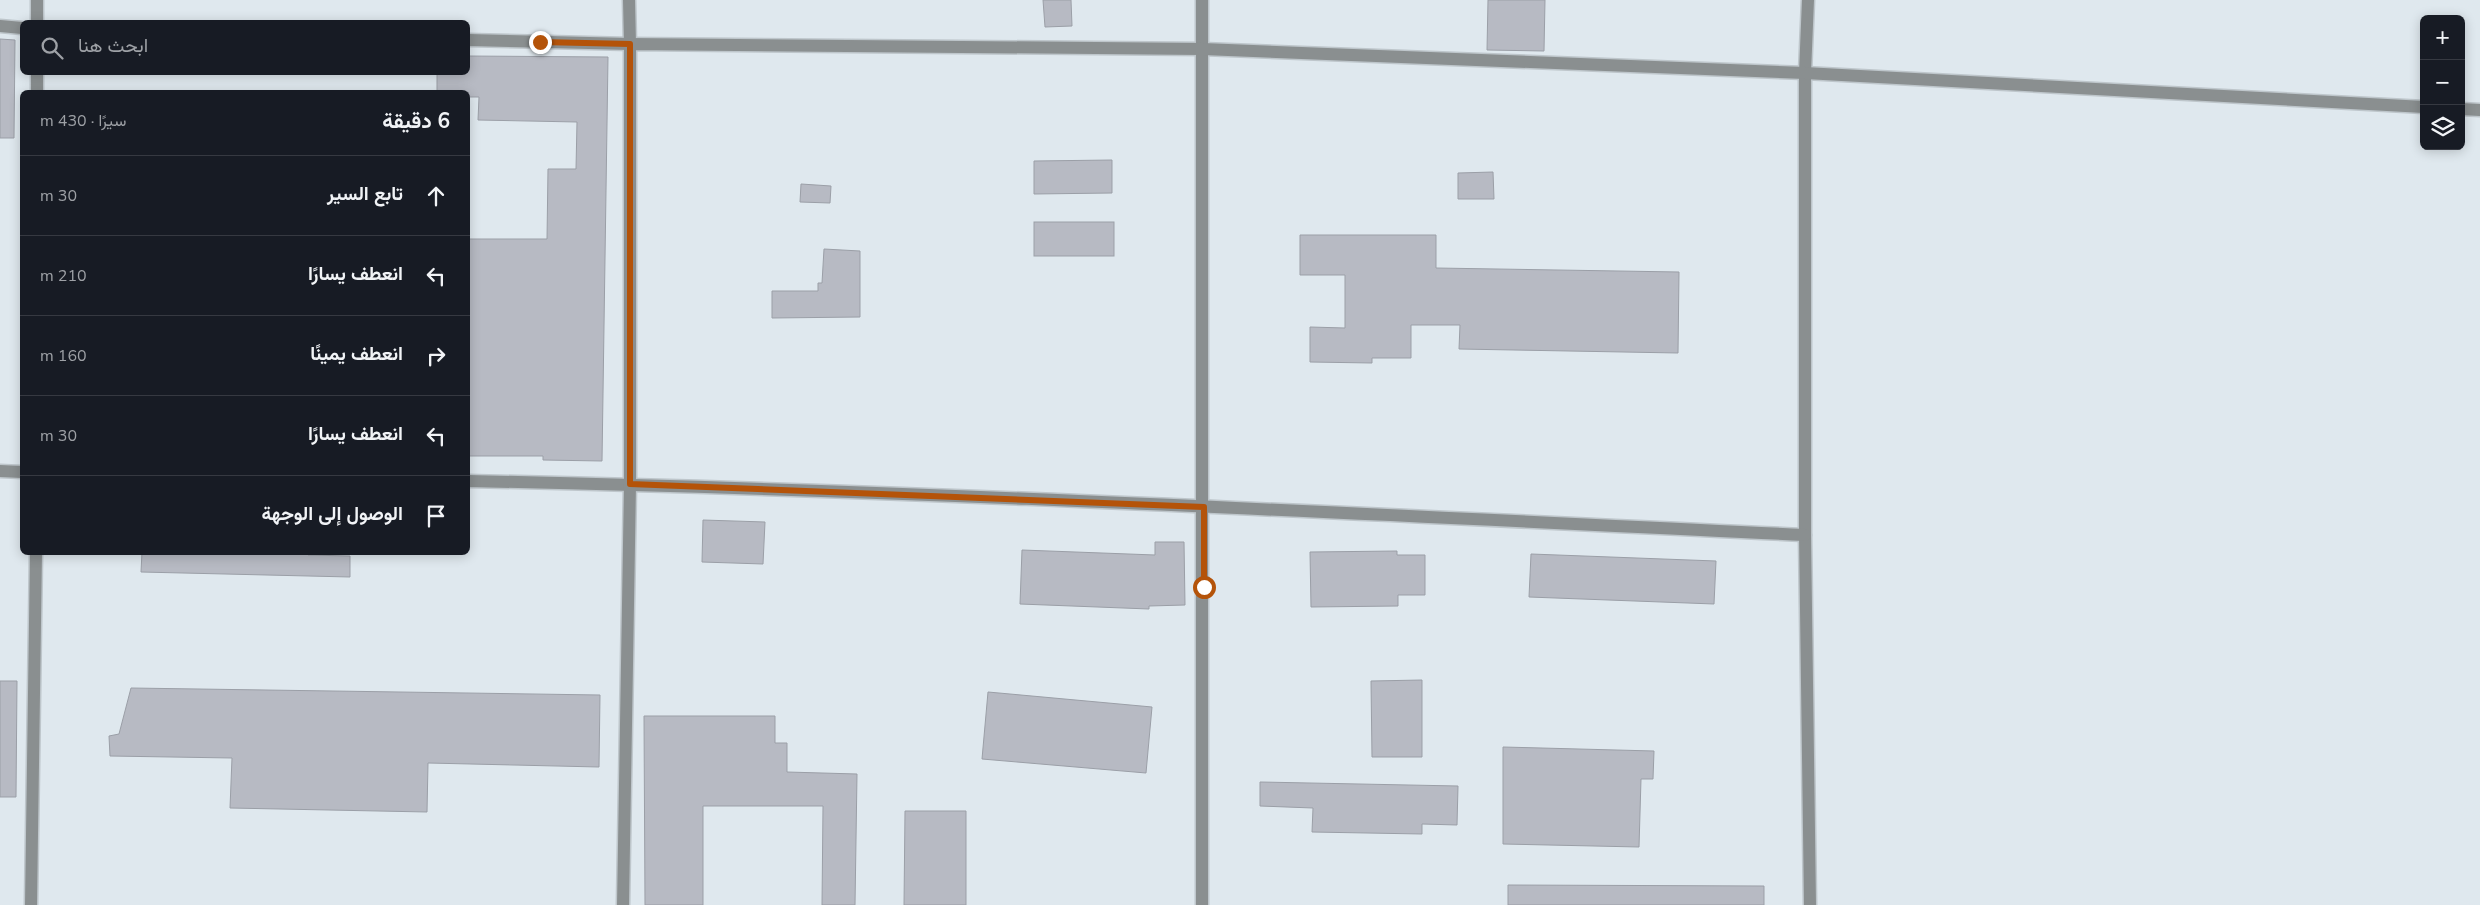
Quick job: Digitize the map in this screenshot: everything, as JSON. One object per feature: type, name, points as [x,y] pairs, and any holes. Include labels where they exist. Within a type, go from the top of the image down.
[{"type":"street","points":[[36,0],[37,20]]},
{"type":"street","points":[[623,905],[630,484],[629,0]]},
{"type":"street","points":[[1202,0],[1204,507],[1202,905]]},
{"type":"street","points":[[1808,0],[1805,74],[1805,535],[1810,905]]},
{"type":"street","points":[[0,26],[20,28]]},
{"type":"street","points":[[470,40],[630,44],[1203,49],[1805,74],[2420,107]]},
{"type":"street","points":[[37,75],[37,90]]},
{"type":"street","points":[[2465,109],[2480,110]]},
{"type":"street","points":[[0,471],[20,472]]},
{"type":"street","points":[[470,481],[630,484],[1204,507],[1805,535]]},
{"type":"street","points":[[31,905],[36,555]]},
{"type":"building","points":[[1043,0],[1071,0],[1072,26],[1045,27]]},
{"type":"building","points":[[1488,0],[1545,0],[1544,51],[1487,50]]},
{"type":"building","points":[[0,39],[15,40],[14,138],[0,138]]},
{"type":"building","points":[[470,56],[608,57],[602,461],[543,460],[543,456],[470,456],[470,239],[547,239],[548,169],[576,169],[577,122],[478,120],[479,97],[470,97],[470,90],[437,90],[437,75],[470,75]]},
{"type":"building","points":[[1112,160],[1112,193],[1034,194],[1034,161]]},
{"type":"building","points":[[1493,172],[1494,199],[1458,199],[1458,173]]},
{"type":"building","points":[[801,184],[831,186],[830,203],[800,202]]},
{"type":"building","points":[[1034,222],[1114,222],[1114,256],[1034,256]]},
{"type":"building","points":[[1300,235],[1436,235],[1436,268],[1679,272],[1678,353],[1459,349],[1460,325],[1411,325],[1411,358],[1372,358],[1372,363],[1310,362],[1310,327],[1345,328],[1345,275],[1300,275]]},
{"type":"building","points":[[824,249],[860,251],[860,317],[772,318],[772,291],[818,291],[818,283],[822,283]]},
{"type":"building","points":[[703,520],[765,522],[763,564],[702,562]]},
{"type":"building","points":[[1155,542],[1184,542],[1185,605],[1149,606],[1149,609],[1020,604],[1022,550],[1155,555]]},
{"type":"building","points":[[1397,551],[1397,555],[1425,555],[1425,595],[1398,595],[1398,606],[1311,607],[1310,552]]},
{"type":"building","points":[[1531,554],[1716,561],[1714,604],[1529,597]]},
{"type":"building","points":[[142,555],[350,556],[350,577],[141,572]]},
{"type":"building","points":[[1422,680],[1422,757],[1372,757],[1371,681]]},
{"type":"building","points":[[0,681],[17,681],[16,797],[0,797]]},
{"type":"building","points":[[131,688],[600,695],[599,767],[428,763],[427,812],[230,808],[232,758],[110,756],[109,736],[119,734]]},
{"type":"building","points":[[988,692],[1152,707],[1146,773],[982,759]]},
{"type":"building","points":[[644,716],[775,716],[775,743],[787,743],[787,772],[857,774],[855,905],[822,905],[823,806],[703,806],[703,905],[645,905]]},
{"type":"building","points":[[1503,747],[1654,751],[1653,779],[1641,779],[1639,847],[1503,844]]},
{"type":"building","points":[[1260,782],[1458,786],[1457,825],[1422,824],[1422,834],[1312,832],[1313,808],[1260,806]]},
{"type":"building","points":[[905,811],[966,811],[966,905],[904,905]]},
{"type":"building","points":[[1508,885],[1764,886],[1764,905],[1508,905]]},
{"type":"route","points":[[540,42],[630,44],[630,484],[1204,507],[1204,587]]}]
